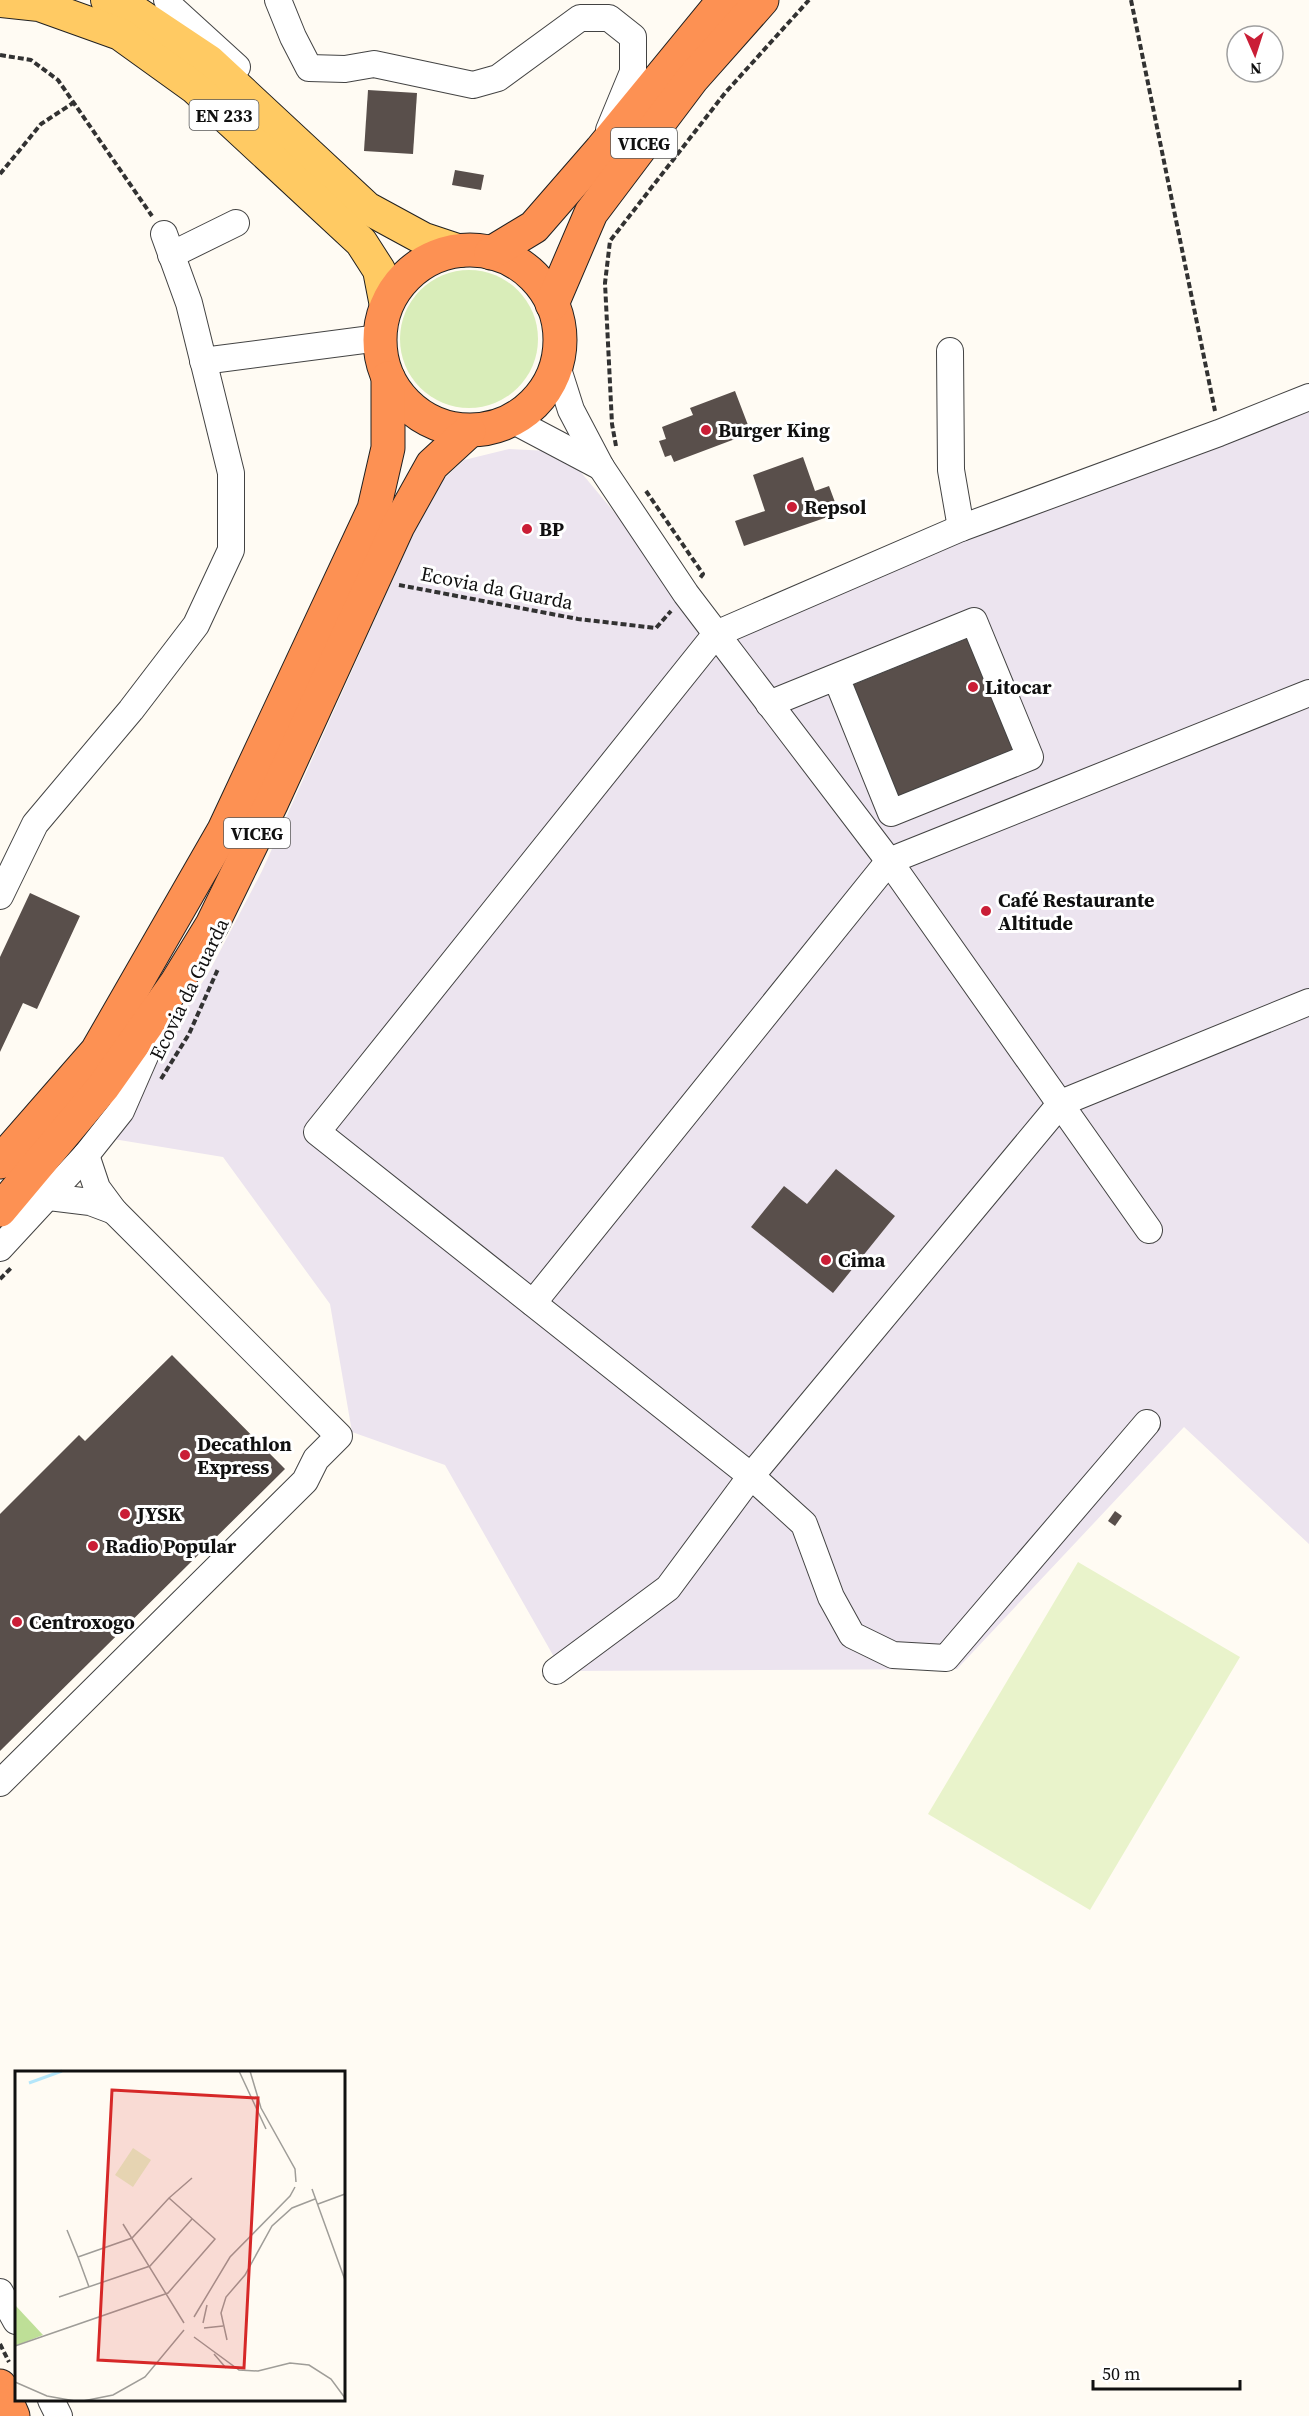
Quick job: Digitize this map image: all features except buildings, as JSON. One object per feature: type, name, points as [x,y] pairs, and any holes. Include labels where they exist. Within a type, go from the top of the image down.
[{"type":"highway","name":"VICEG","points":[[476,252],[534,227],[601,150],[724,0]]},
{"type":"highway","name":"VICEG","points":[[552,304],[591,213],[692,79],[762,0]]},
{"type":"highway","points":[[476,252],[516,263],[538,280],[552,304],[559,324],[560,345],[557,366],[547,388],[531,406],[512,420],[491,428],[469,430],[444,427],[420,416],[401,399],[388,378],[381,359],[379,338],[386,306],[398,285],[416,268],[437,256],[476,252]]},
{"type":"highway","name":"VICEG","points":[[0,1162],[97,1051],[224,830],[374,509],[388,448],[388,378]]},
{"type":"highway","name":"VICEG","points":[[0,1210],[103,1088],[177,982],[212,925],[272,802],[398,525],[432,465],[469,430]]},
{"type":"highway","points":[[0,2386],[13,2416]]},
{"type":"main road","name":"EN 233","points":[[107,0],[134,11],[209,61],[368,208],[424,239],[476,252]]},
{"type":"main road","name":"EN 233","points":[[0,2],[39,5],[120,34],[195,88],[362,242],[379,270],[386,306]]},
{"type":"street","points":[[167,0],[171,7],[259,87],[292,138]]},
{"type":"street","points":[[278,0],[293,38],[309,68],[345,69],[374,64],[473,85],[498,78],[580,18],[609,18],[633,37],[633,72],[601,150]]},
{"type":"street","points":[[0,896],[35,824],[131,710],[196,625],[231,550],[231,473],[189,303],[168,245],[236,223]]},
{"type":"street","points":[[203,361],[379,338]]},
{"type":"street","points":[[950,351],[951,470],[961,528]]},
{"type":"street","points":[[557,366],[572,410],[609,460],[686,594],[889,861],[1149,1230]]},
{"type":"street","points":[[1147,1423],[946,1658],[893,1655],[852,1635],[831,1597],[804,1524],[751,1476],[317,1132],[716,634],[961,528],[1219,433],[1309,397]]},
{"type":"street","points":[[512,420],[609,460]]},
{"type":"street","points":[[769,704],[974,621],[1030,757],[891,813],[836,677]]},
{"type":"street","points":[[533,1303],[889,861],[1309,693]]},
{"type":"street","points":[[8,1256],[49,1197],[121,1112],[177,982]]},
{"type":"street","points":[[556,1671],[668,1588],[751,1476],[1060,1103],[1309,1002]]},
{"type":"street","points":[[0,1783],[305,1481],[316,1459],[339,1436],[114,1211],[97,1188],[86,1155]]},
{"type":"street","points":[[49,1197],[90,1202],[114,1211]]},
{"type":"street","points":[[0,2292],[15,2318]]},
{"type":"street","points":[[52,2401],[59,2416]]},
{"type":"path","points":[[609,460],[612,424],[605,283],[610,241],[725,93],[809,0]]},
{"type":"path","points":[[1131,0],[1219,433]]},
{"type":"path","points":[[0,55],[31,60],[58,80],[168,245]]},
{"type":"path","points":[[0,174],[41,124],[73,103]]},
{"type":"path","name":"Ecovia da Guarda","points":[[391,583],[578,619],[656,628],[703,574],[644,489]]},
{"type":"path","name":"Ecovia da Guarda","points":[[159,1084],[189,1034],[222,959]]},
{"type":"path","points":[[0,1280],[8,1256]]},
{"type":"shaded area","points":[[1309,397],[1309,1544],[1184,1427],[957,1669],[562,1671],[445,1465],[352,1432],[330,1304],[223,1157],[95,1136],[154,1058],[209,972],[262,871],[434,488],[464,460],[509,449],[549,451],[579,470],[716,634]]},
{"type":"green space","points":[[469,270],[495,275],[518,290],[533,313],[538,339],[533,365],[518,388],[495,403],[469,408],[443,403],[420,388],[405,365],[400,339],[405,313],[420,290],[443,275]]},
{"type":"green space","points":[[1078,1562],[1240,1657],[1090,1910],[928,1814]]},
{"type":"place","name":"Burger King","points":[[706,430]]},
{"type":"place","name":"Repsol","points":[[792,507]]},
{"type":"place","name":"BP","points":[[527,529]]},
{"type":"place","name":"Litocar","points":[[973,687]]},
{"type":"place","name":"Café Restaurante Altitude","points":[[986,911]]},
{"type":"place","name":"Cima","points":[[826,1260]]},
{"type":"place","name":"Decathlon Express","points":[[185,1455]]},
{"type":"place","name":"JYSK","points":[[125,1514]]},
{"type":"place","name":"Radio Popular","points":[[93,1546]]},
{"type":"place","name":"Centroxogo","points":[[17,1622]]}]
